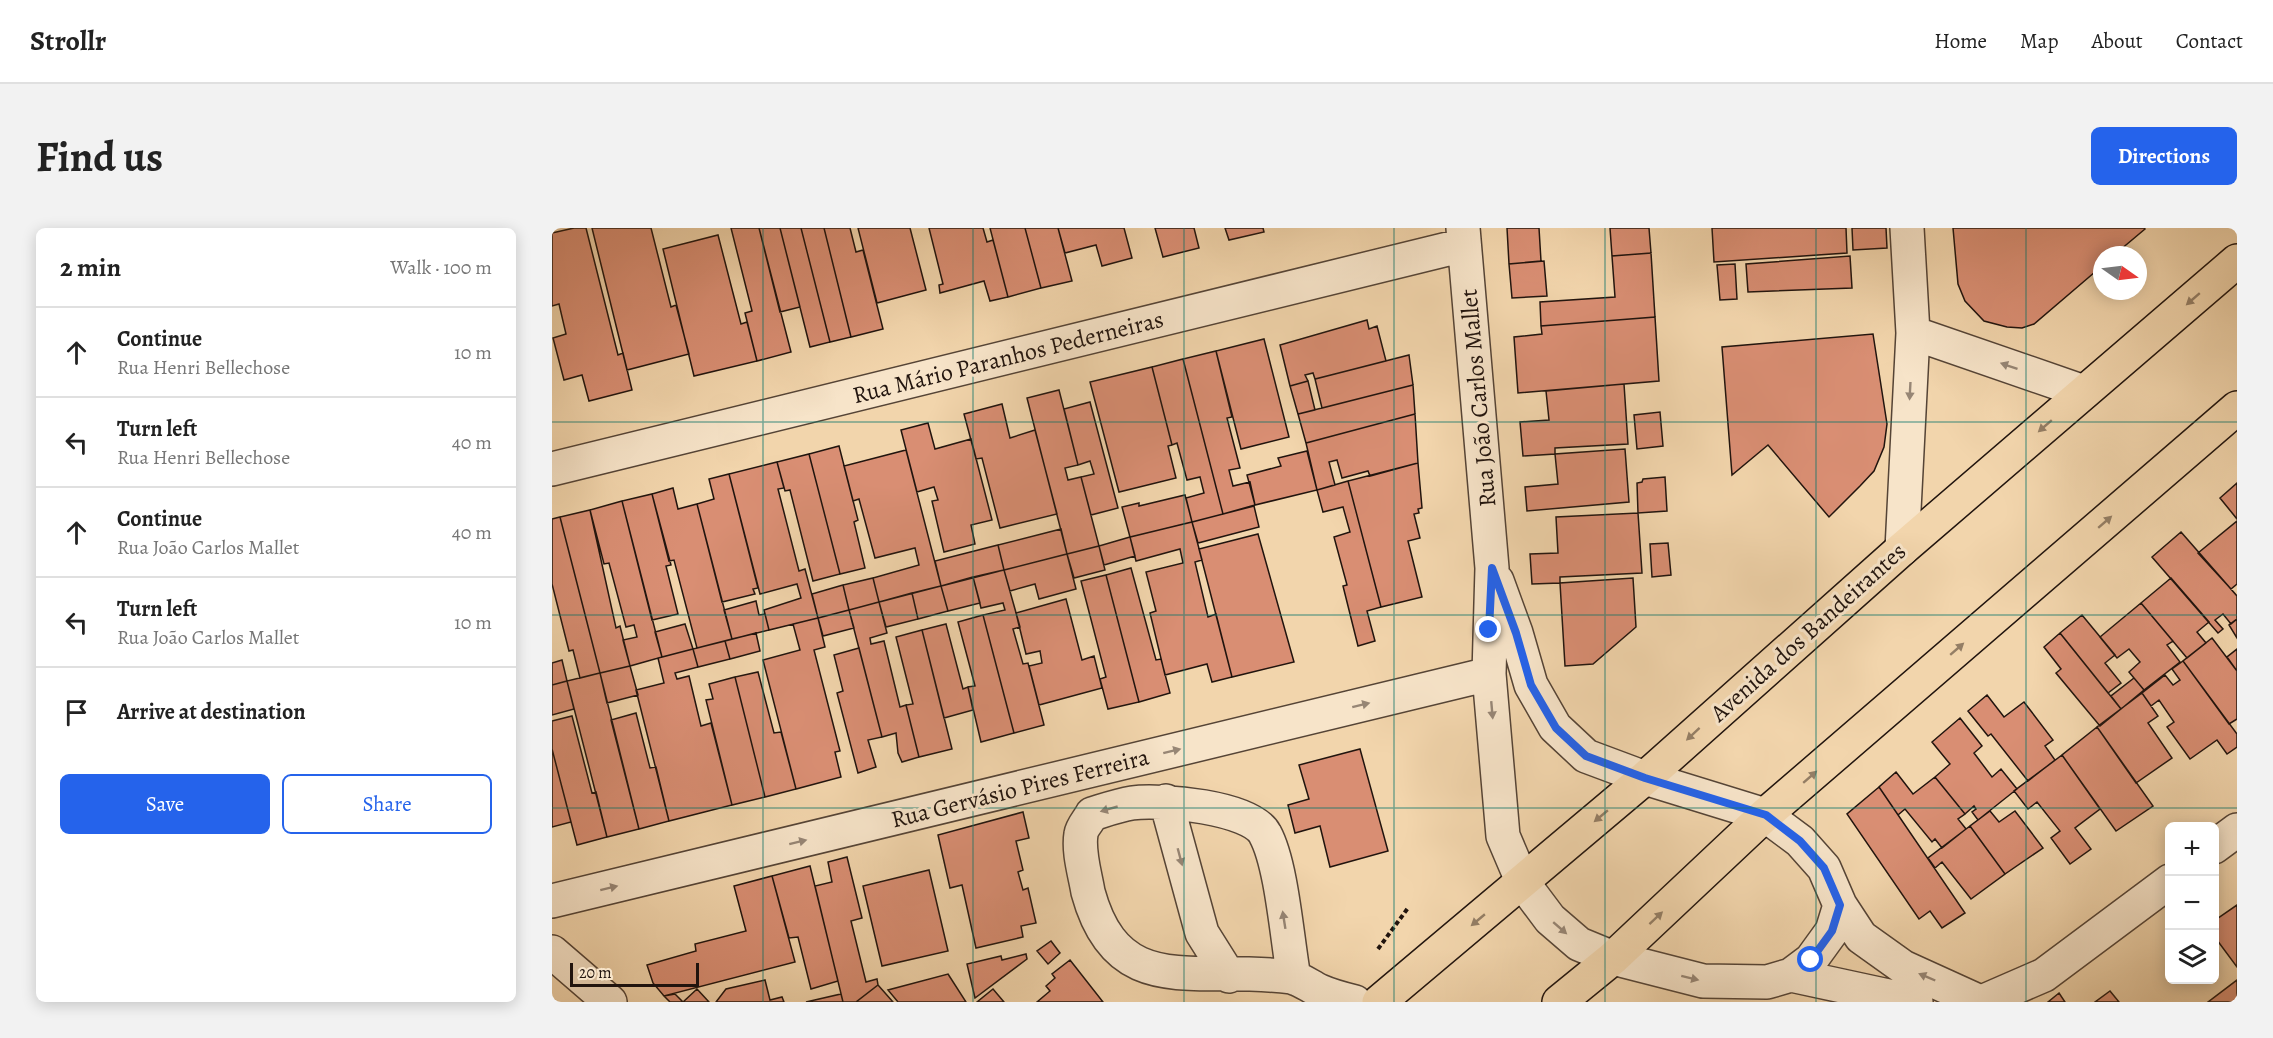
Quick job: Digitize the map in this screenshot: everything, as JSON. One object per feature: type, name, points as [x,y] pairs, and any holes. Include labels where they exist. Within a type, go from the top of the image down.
[{"type":"highway","name":"Avenida dos Bandeirantes","points":[[1379,1002],[1645,778],[1902,549],[2237,261]]},
{"type":"highway","points":[[1559,1002],[1613,958],[1766,815],[2237,408]]},
{"type":"street","points":[[1902,549],[1913,333],[1907,228]]},
{"type":"street","name":"Rua Mário Paranhos Pederneiras","points":[[552,469],[1464,236]]},
{"type":"street","name":"Rua João Carlos Mallet","points":[[1464,236],[1492,568],[1488,674],[1503,836],[1523,883],[1550,919],[1579,944],[1613,958],[1703,981],[1767,982],[1791,975]]},
{"type":"street","points":[[1913,333],[2084,392]]},
{"type":"street","name":"Rua João Carlos Mallet","points":[[1492,568],[1516,633],[1531,685],[1556,728],[1586,756],[1645,778],[1766,815]]},
{"type":"street","name":"Rua Gervásio Pires Ferreira","points":[[552,901],[1488,674]]},
{"type":"street","points":[[1166,801],[1202,933],[1229,976]]},
{"type":"street","points":[[1294,978],[1274,859],[1264,832],[1233,813],[1166,801],[1130,803],[1092,814],[1081,832],[1083,868],[1106,944],[1121,965],[1141,977],[1177,981],[1229,976],[1294,978],[1322,992],[1355,1002]]},
{"type":"street","points":[[1766,815],[1800,841],[1824,868],[1840,905],[1861,937],[1881,954],[1903,967],[1981,1002],[2044,975],[2165,883]]},
{"type":"street","points":[[2219,843],[2237,830]]},
{"type":"street","points":[[1791,975],[1811,960],[1832,931],[1840,905]]},
{"type":"street","points":[[552,952],[610,1002]]},
{"type":"street","points":[[1791,975],[1916,1002]]},
{"type":"path","points":[[1371,957],[1408,908]]},
{"type":"building","points":[[586,228],[618,355],[623,353],[632,390],[589,401],[582,375],[564,380],[553,338],[566,334],[559,304],[552,306],[552,233]]},
{"type":"building","points":[[592,228],[651,228],[671,307],[676,305],[689,354],[627,370]]},
{"type":"building","points":[[731,228],[759,228],[791,352],[757,361],[745,313],[752,311]]},
{"type":"building","points":[[759,228],[780,228],[800,307],[780,312]]},
{"type":"building","points":[[780,228],[801,228],[830,342],[810,347]]},
{"type":"building","points":[[801,228],[824,228],[851,337],[830,342]]},
{"type":"building","points":[[824,228],[850,228],[856,252],[863,250],[883,329],[851,337]]},
{"type":"building","points":[[858,228],[910,228],[926,290],[877,303]]},
{"type":"building","points":[[929,228],[983,228],[987,242],[993,240],[1008,297],[990,301],[984,281],[940,293],[939,285],[943,284]]},
{"type":"building","points":[[990,228],[1025,228],[1041,288],[1008,297]]},
{"type":"building","points":[[1025,228],[1058,228],[1072,281],[1041,288]]},
{"type":"building","points":[[1058,228],[1124,228],[1132,258],[1102,266],[1096,245],[1065,253]]},
{"type":"building","points":[[1155,228],[1194,228],[1199,248],[1163,257]]},
{"type":"building","points":[[1225,228],[1263,228],[1264,232],[1229,240]]},
{"type":"building","points":[[1507,228],[1539,228],[1541,261],[1509,264]]},
{"type":"building","points":[[1610,228],[1649,228],[1651,253],[1612,256]]},
{"type":"building","points":[[1712,228],[1846,228],[1847,253],[1714,262]]},
{"type":"building","points":[[1852,228],[1886,228],[1887,248],[1853,250]]},
{"type":"building","points":[[1953,228],[2145,229],[2125,246],[2093,246],[2093,274],[2034,324],[2022,328],[1984,321],[1965,301],[1958,284]]},
{"type":"building","points":[[718,235],[741,324],[747,322],[757,361],[694,376],[663,249]]},
{"type":"building","points":[[1651,253],[1655,317],[1541,326],[1540,302],[1615,297],[1612,256]]},
{"type":"building","points":[[1850,256],[1852,288],[1748,292],[1746,264]]},
{"type":"building","points":[[1544,261],[1547,296],[1512,298],[1509,264]]},
{"type":"building","points":[[1735,264],[1737,299],[1720,300],[1717,265]]},
{"type":"building","points":[[1655,317],[1659,381],[1518,393],[1514,337],[1542,334],[1541,326]]},
{"type":"building","points":[[1367,320],[1369,329],[1377,326],[1386,361],[1315,379],[1313,373],[1305,375],[1308,381],[1290,386],[1280,345]]},
{"type":"building","points":[[1873,334],[1887,424],[1884,447],[1874,471],[1829,517],[1768,445],[1732,475],[1722,347]]},
{"type":"building","points":[[1264,339],[1289,437],[1241,449],[1216,351]]},
{"type":"building","points":[[1216,351],[1232,417],[1227,418],[1240,468],[1229,470],[1233,486],[1250,482],[1255,505],[1223,514],[1183,359]]},
{"type":"building","points":[[1409,355],[1413,385],[1322,408],[1315,379]]},
{"type":"building","points":[[1183,359],[1223,514],[1192,522],[1186,498],[1204,493],[1200,477],[1187,480],[1177,443],[1172,445],[1152,367]]},
{"type":"building","points":[[1152,367],[1172,445],[1168,446],[1176,478],[1119,492],[1090,382]]},
{"type":"building","points":[[1308,381],[1315,410],[1298,414],[1290,386]]},
{"type":"building","points":[[1624,384],[1628,444],[1555,448],[1555,454],[1523,456],[1520,422],[1549,420],[1546,391]]},
{"type":"building","points":[[1413,385],[1415,414],[1306,443],[1298,414]]},
{"type":"building","points":[[1059,390],[1078,465],[1065,468],[1068,480],[1081,477],[1099,546],[1067,554],[1027,398]]},
{"type":"building","points":[[1090,402],[1118,508],[1091,515],[1081,477],[1094,474],[1090,461],[1078,465],[1064,409]]},
{"type":"building","points":[[1002,404],[1010,438],[1035,430],[1057,514],[1000,528],[982,458],[976,459],[964,414]]},
{"type":"building","points":[[1660,412],[1663,446],[1637,449],[1634,415]]},
{"type":"building","points":[[1415,414],[1418,463],[1370,476],[1368,471],[1342,478],[1337,460],[1329,462],[1335,485],[1317,490],[1306,443]]},
{"type":"building","points":[[928,423],[935,449],[971,439],[992,520],[971,525],[975,544],[944,552],[932,501],[938,500],[934,487],[917,492],[901,430]]},
{"type":"building","points":[[839,446],[858,520],[854,522],[865,568],[840,574],[809,454]]},
{"type":"building","points":[[1625,449],[1629,502],[1527,511],[1525,487],[1558,484],[1555,454]]},
{"type":"building","points":[[906,450],[941,586],[879,602],[873,578],[919,565],[915,548],[875,558],[859,499],[853,501],[844,466]]},
{"type":"building","points":[[1307,451],[1317,490],[1255,505],[1247,475],[1281,466],[1278,458]]},
{"type":"building","points":[[809,454],[840,574],[813,581],[790,490],[785,491],[777,462]]},
{"type":"building","points":[[777,462],[784,488],[778,489],[799,571],[805,569],[818,618],[769,630],[764,610],[801,598],[797,584],[760,594],[729,474]]},
{"type":"building","points":[[1418,463],[1422,508],[1418,509],[1419,513],[1414,514],[1420,538],[1408,541],[1422,597],[1381,607],[1348,481]]},
{"type":"building","points":[[729,474],[758,588],[753,589],[755,594],[722,602],[697,504],[714,499],[709,479]]},
{"type":"building","points":[[1665,477],[1667,511],[1638,513],[1637,483],[1642,482],[1643,479]]},
{"type":"building","points":[[1348,481],[1381,607],[1367,611],[1375,641],[1358,646],[1343,586],[1347,585],[1334,537],[1350,532],[1343,507],[1323,512],[1317,490]]},
{"type":"building","points":[[2237,483],[2237,519],[2220,498]]},
{"type":"building","points":[[673,488],[678,509],[697,504],[732,639],[697,648],[674,560],[669,561],[652,494]]},
{"type":"building","points":[[652,494],[671,565],[666,566],[678,614],[652,620],[622,501]]},
{"type":"building","points":[[1185,495],[1192,522],[1130,537],[1122,507],[1139,503],[1139,506]]},
{"type":"building","points":[[622,501],[662,657],[630,666],[623,640],[637,637],[634,625],[626,627],[609,563],[604,564],[590,510]]},
{"type":"building","points":[[1254,506],[1259,527],[1198,543],[1192,522]]},
{"type":"building","points":[[590,510],[616,628],[620,626],[630,666],[600,673],[560,517]]},
{"type":"building","points":[[1638,513],[1642,573],[1560,577],[1560,583],[1532,584],[1530,554],[1558,553],[1556,517]]},
{"type":"building","points":[[560,517],[600,673],[580,678],[573,650],[569,651],[552,584],[552,519]]},
{"type":"building","points":[[2237,521],[2237,584],[2231,589],[2198,553]]},
{"type":"building","points":[[1192,522],[1202,560],[1195,562],[1208,617],[1216,614],[1232,677],[1212,682],[1207,664],[1165,675],[1150,613],[1156,611],[1146,572],[1183,563],[1180,549],[1136,561],[1130,537]]},
{"type":"building","points":[[1061,529],[1067,554],[1004,570],[998,545]]},
{"type":"building","points":[[2181,532],[2237,596],[2237,619],[2231,624],[2223,614],[2215,620],[2223,629],[2218,633],[2152,557]]},
{"type":"building","points":[[1258,534],[1294,662],[1232,677],[1199,549]]},
{"type":"building","points":[[1130,537],[1135,556],[1104,565],[1099,546]]},
{"type":"building","points":[[1668,543],[1671,575],[1652,577],[1650,544]]},
{"type":"building","points":[[998,545],[1004,570],[941,586],[935,561]]},
{"type":"building","points":[[1099,546],[1105,570],[1074,578],[1067,554]]},
{"type":"building","points":[[1067,554],[1076,589],[1039,599],[1035,584],[1010,591],[1004,570]]},
{"type":"building","points":[[1131,568],[1156,660],[1161,659],[1170,693],[1139,702],[1106,575]]},
{"type":"building","points":[[1004,570],[1020,627],[1013,629],[1023,664],[1028,663],[1044,725],[1014,733],[983,615],[1005,610],[1003,603],[981,608],[973,577]]},
{"type":"building","points":[[1106,575],[1139,702],[1108,709],[1100,679],[1106,677],[1081,581]]},
{"type":"building","points":[[973,577],[980,603],[948,611],[941,586]]},
{"type":"building","points":[[873,578],[879,602],[849,610],[843,585]]},
{"type":"building","points":[[1633,578],[1636,627],[1593,664],[1565,666],[1560,583]]},
{"type":"building","points":[[2171,578],[2209,622],[2197,632],[2206,643],[2187,658],[2141,603]]},
{"type":"building","points":[[843,585],[849,610],[818,618],[812,594]]},
{"type":"building","points":[[941,586],[948,611],[918,619],[912,593]]},
{"type":"building","points":[[912,593],[918,619],[886,627],[879,602]]},
{"type":"building","points":[[1066,599],[1082,660],[1094,656],[1102,688],[1039,705],[1029,666],[1042,663],[1040,651],[1026,654],[1016,613]]},
{"type":"building","points":[[756,601],[759,615],[765,614],[769,630],[732,639],[724,610]]},
{"type":"building","points":[[879,602],[887,633],[870,638],[871,644],[884,641],[900,707],[906,705],[919,757],[902,762],[898,753],[896,733],[882,737],[849,610]]},
{"type":"building","points":[[2141,603],[2173,641],[2167,645],[2180,662],[2144,690],[2129,672],[2140,662],[2129,649],[2117,658],[2100,637]]},
{"type":"building","points":[[849,610],[854,628],[823,636],[818,618]]},
{"type":"building","points":[[983,615],[1014,733],[981,742],[968,687],[975,686],[958,622]]},
{"type":"building","points":[[2082,615],[2115,655],[2105,663],[2121,683],[2108,693],[2060,633]]},
{"type":"building","points":[[818,618],[825,647],[814,650],[840,751],[835,752],[841,777],[796,789],[763,660],[800,650],[793,624]]},
{"type":"building","points":[[2237,619],[2237,638],[2229,625]]},
{"type":"building","points":[[685,624],[693,649],[662,657],[655,632]]},
{"type":"building","points":[[946,624],[963,689],[968,687],[973,710],[944,718],[922,630]]},
{"type":"building","points":[[922,630],[952,749],[919,757],[906,705],[913,704],[896,637]]},
{"type":"building","points":[[756,633],[760,651],[730,659],[725,641]]},
{"type":"building","points":[[2060,633],[2121,709],[2100,726],[2056,673],[2061,669],[2044,647]]},
{"type":"building","points":[[2212,638],[2237,671],[2237,719],[2229,724],[2183,661]]},
{"type":"building","points":[[725,641],[730,659],[698,667],[693,649]]},
{"type":"building","points":[[859,648],[882,737],[868,740],[876,767],[858,773],[837,693],[843,691],[834,655]]},
{"type":"building","points":[[693,649],[698,667],[675,673],[677,679],[689,676],[701,726],[711,723],[732,805],[669,821],[636,690],[664,683],[658,658]]},
{"type":"building","points":[[2237,649],[2237,671],[2227,657]]},
{"type":"building","points":[[562,660],[567,681],[552,685],[552,663]]},
{"type":"building","points":[[2183,661],[2237,734],[2237,747],[2227,754],[2217,740],[2190,759],[2167,727],[2174,722],[2159,700],[2151,706],[2142,693],[2165,675],[2173,685],[2180,680],[2172,669]]},
{"type":"building","points":[[630,666],[638,695],[607,703],[600,673]]},
{"type":"building","points":[[758,672],[774,733],[781,732],[796,789],[765,797],[735,677]]},
{"type":"building","points":[[600,673],[639,829],[607,837],[567,681]]},
{"type":"building","points":[[735,677],[765,797],[732,805],[706,700],[713,699],[709,684]]},
{"type":"building","points":[[2134,678],[2144,690],[2121,709],[2111,696]]},
{"type":"building","points":[[567,681],[574,709],[552,715],[552,685]]},
{"type":"building","points":[[2142,693],[2158,716],[2148,723],[2172,758],[2136,783],[2097,727]]},
{"type":"building","points":[[1987,695],[2004,717],[2024,702],[2053,740],[2045,746],[2055,760],[2028,781],[1991,734],[1988,736],[1968,711]]},
{"type":"building","points":[[636,713],[650,768],[656,767],[669,821],[639,829],[611,720]]},
{"type":"building","points":[[572,716],[592,793],[596,792],[607,837],[577,845],[552,749],[552,721]]},
{"type":"building","points":[[1960,718],[1982,746],[1974,753],[1992,777],[2001,769],[2017,789],[1978,820],[1972,812],[1976,809],[1974,806],[1965,814],[1935,777],[1950,764],[1932,742]]},
{"type":"building","points":[[2097,727],[2153,806],[2116,831],[2062,755]]},
{"type":"building","points":[[552,749],[571,822],[552,827]]},
{"type":"building","points":[[1360,749],[1388,851],[1330,867],[1320,826],[1295,833],[1288,805],[1309,799],[1299,765]]},
{"type":"building","points":[[2062,755],[2100,809],[2075,828],[2091,849],[2070,864],[2051,838],[2060,831],[2037,802],[2028,809],[2014,791]]},
{"type":"building","points":[[1896,772],[1913,794],[1935,777],[1965,814],[1958,819],[1966,829],[1942,848],[1935,839],[1932,842],[1905,809],[1898,815],[1879,787]]},
{"type":"building","points":[[1879,787],[1965,913],[1942,928],[1930,911],[1919,919],[1847,814]]},
{"type":"building","points":[[1990,811],[1999,822],[2015,811],[2043,848],[2005,874],[1970,826]]},
{"type":"building","points":[[1023,812],[1029,838],[1016,841],[1023,870],[1018,872],[1023,890],[1028,888],[1036,923],[1021,926],[1023,937],[976,948],[962,885],[950,888],[938,835]]},
{"type":"building","points":[[1970,826],[2005,874],[1971,899],[1942,862],[1935,868],[1928,858]]},
{"type":"building","points":[[847,857],[862,918],[851,921],[866,982],[877,979],[878,985],[856,1002],[843,1002],[815,886],[832,882],[828,862]]},
{"type":"building","points":[[810,866],[838,981],[811,989],[798,937],[789,938],[772,876]]},
{"type":"building","points":[[929,870],[948,951],[882,966],[863,886]]},
{"type":"building","points":[[772,876],[795,962],[664,996],[653,983],[647,965],[696,951],[695,944],[746,931],[734,886]]},
{"type":"building","points":[[2237,905],[2237,967],[2219,943],[2219,918]]},
{"type":"building","points":[[1051,941],[1060,953],[1048,964],[1037,951]]},
{"type":"building","points":[[1026,954],[1027,959],[975,998],[967,964],[1001,956],[1002,960]]},
{"type":"building","points":[[1070,960],[1103,1002],[1037,1002],[1050,991],[1046,986],[1055,978],[1052,974]]},
{"type":"building","points":[[948,974],[966,1002],[898,1002],[888,990]]},
{"type":"building","points":[[765,980],[770,1000],[782,997],[784,1002],[716,1002],[726,989]]},
{"type":"building","points":[[2237,980],[2237,1002],[2208,1002]]},
{"type":"building","points":[[878,985],[893,1002],[856,1002]]},
{"type":"building","points":[[697,989],[709,1002],[683,1002]]},
{"type":"building","points":[[993,989],[1004,1002],[977,1002]]},
{"type":"building","points":[[2110,991],[2119,1002],[2095,1002]]},
{"type":"building","points":[[2059,993],[2065,1002],[2048,1002]]},
{"type":"building","points":[[675,994],[683,1002],[670,1002],[664,996]]},
{"type":"building","points":[[841,994],[843,1002],[806,1002]]},
{"type":"route","points":[[1489,630],[1492,568],[1516,633],[1531,685],[1556,728],[1586,756],[1645,778],[1766,815],[1800,841],[1824,868],[1840,905],[1832,931],[1811,960]]}]
